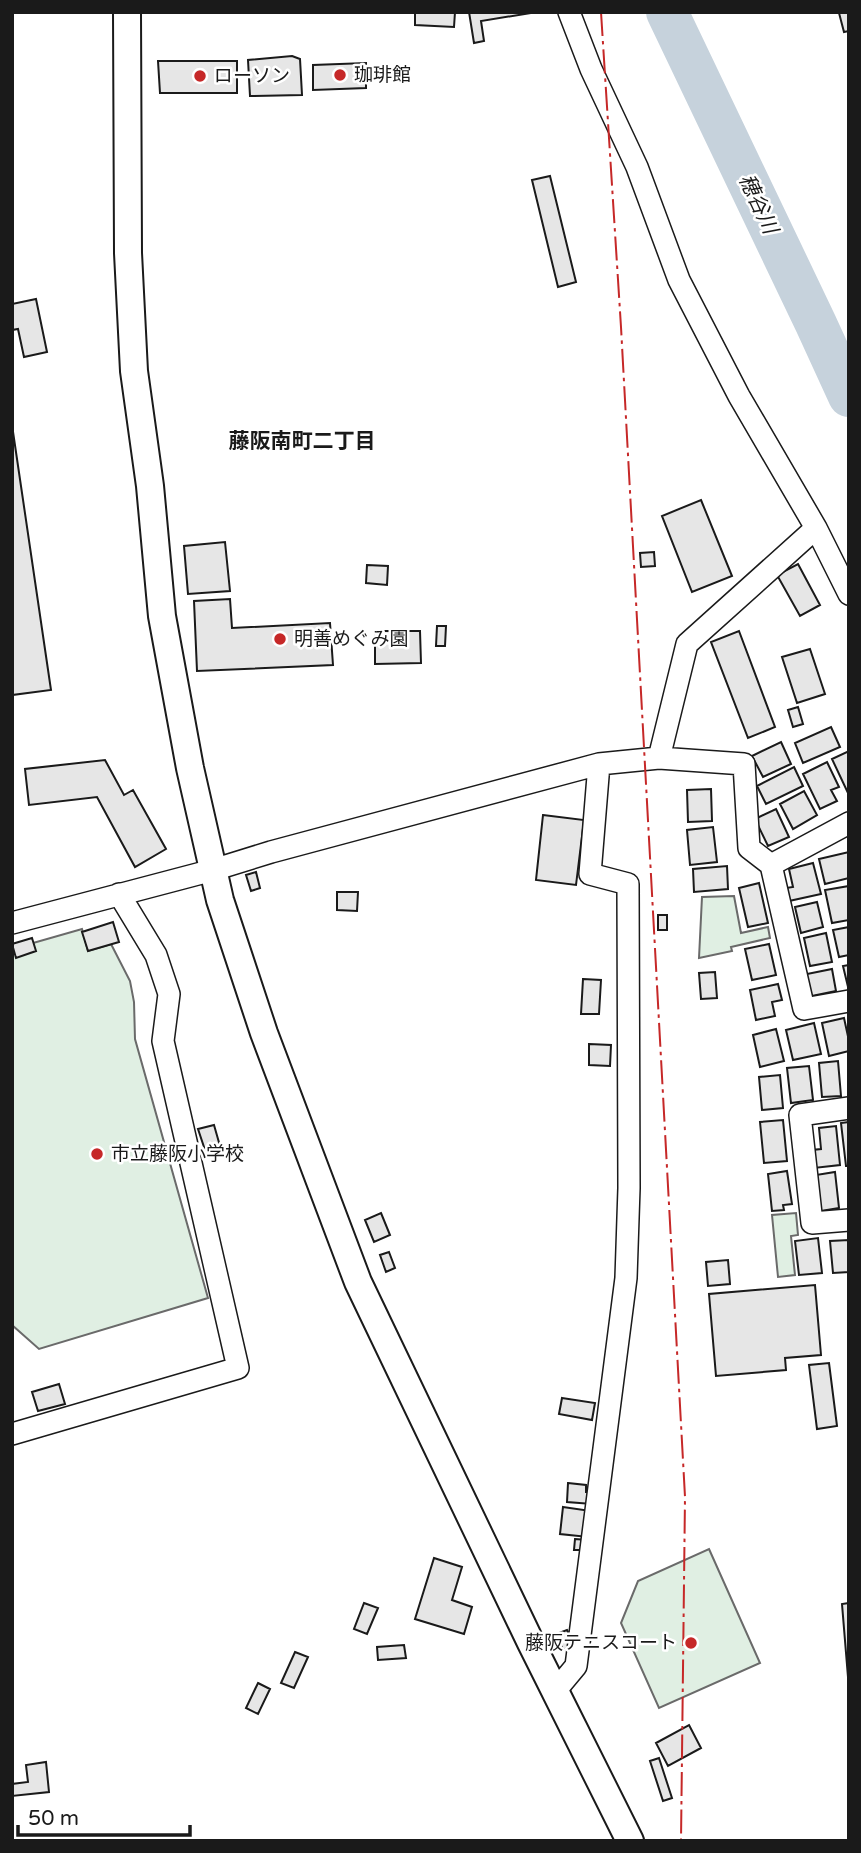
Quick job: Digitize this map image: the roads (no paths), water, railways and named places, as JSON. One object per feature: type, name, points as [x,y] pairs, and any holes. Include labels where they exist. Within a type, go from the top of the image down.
[{"type":"street","points":[[127,12],[128,253],[134,371],[150,486],[162,616],[190,768],[220,900],[264,1033],[358,1282],[630,1841]]},
{"type":"street","points":[[569,12],[591,69],[637,167],[679,280],[739,396],[816,528],[849,594]]},
{"type":"street","points":[[659,758],[687,644],[816,528]]},
{"type":"street","points":[[12,923],[599,764],[659,758],[744,764],[749,848],[771,865],[804,1009],[849,1001]]},
{"type":"street","points":[[556,1690],[576,1666],[626,1278],[629,1188],[628,884],[590,874],[599,764]]},
{"type":"street","points":[[771,865],[849,823]]},
{"type":"street","points":[[12,1434],[238,1368],[163,1041],[169,994],[156,956],[119,894]]},
{"type":"street","points":[[849,1108],[800,1115],[812,1223],[849,1220]]},
{"type":"waterway","name":"穂谷川","points":[[667,12],[849,396]]},
{"type":"place","name":"珈琲館","points":[[340,75]]},
{"type":"place","name":"ローソン","points":[[200,76]]},
{"type":"place","name":"明善めぐみ園","points":[[280,639]]},
{"type":"place","name":"市立藤阪小学校","points":[[97,1154]]},
{"type":"place","name":"藤阪テニスコート","points":[[691,1643]]},
{"type":"district","name":"藤阪南町二丁目","points":[[302,441]]}]
